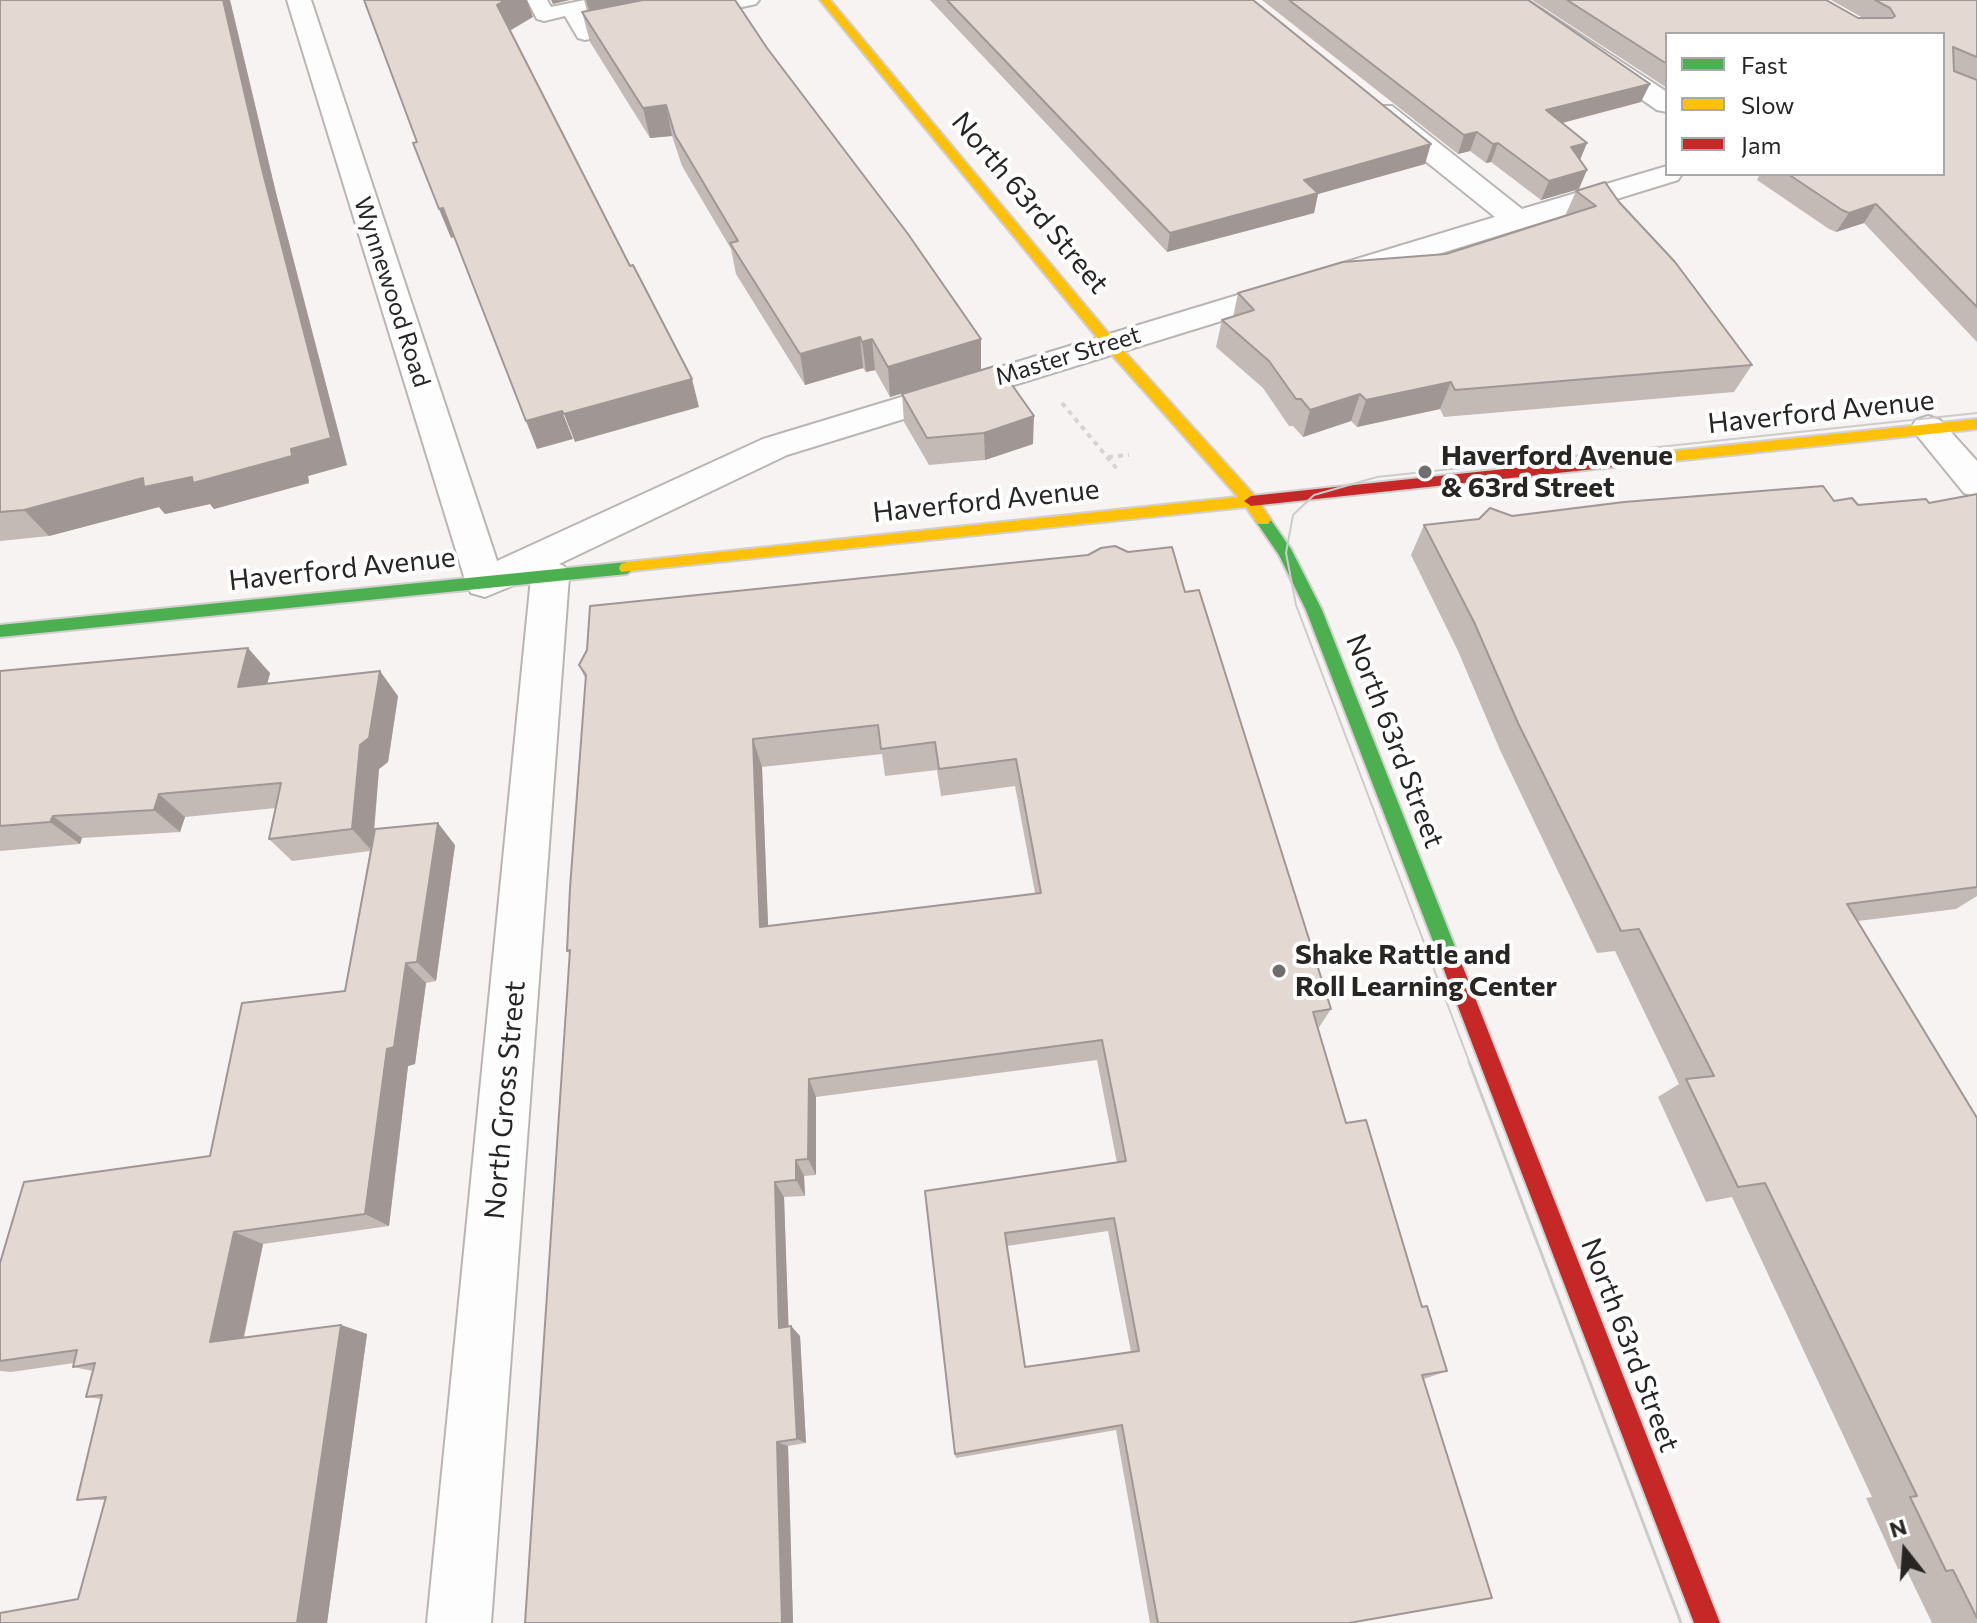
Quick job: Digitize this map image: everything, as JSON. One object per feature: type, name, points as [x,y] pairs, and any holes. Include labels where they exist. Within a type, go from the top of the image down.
[{"type":"main road","name":"North 63rd Street","points":[[825,0],[1109,343],[1251,502],[1286,553],[1314,610],[1707,1623]]},
{"type":"main road","name":"Haverford Avenue","points":[[0,631],[485,583],[1977,424]]},
{"type":"street","name":"Wynnewood Road","points":[[299,0],[485,583]]},
{"type":"street","points":[[1510,0],[1665,103]]},
{"type":"street","points":[[1367,100],[1517,220]]},
{"type":"street","name":"Master Street","points":[[485,583],[775,447],[1665,175]]},
{"type":"street","points":[[1928,428],[1977,484]]},
{"type":"street","name":"North Gross Street","points":[[459,1623],[550,576]]},
{"type":"lane","points":[[537,0],[544,15],[613,0]]},
{"type":"lane","points":[[571,9],[585,34],[749,0]]},
{"type":"path","points":[[1053,392],[1123,476]]},
{"type":"path","points":[[1108,457],[1129,455]]},
{"type":"building","points":[[0,0],[223,0],[261,165],[331,438],[291,449],[292,456],[193,483],[192,477],[144,487],[143,478],[24,510],[0,512]]},
{"type":"building","points":[[364,0],[505,0],[497,5],[630,266],[633,265],[692,379],[564,414],[562,411],[526,421],[443,208],[439,209],[413,143],[417,142]]},
{"type":"building","points":[[643,0],[735,0],[767,48],[908,234],[981,339],[888,367],[872,339],[862,342],[860,337],[800,354],[730,243],[738,241],[675,135],[666,105],[643,108],[582,12]]},
{"type":"building","points":[[947,0],[1253,0],[1431,144],[1304,180],[1318,193],[1170,233]]},
{"type":"building","points":[[1289,0],[1528,0],[1650,84],[1546,110],[1587,143],[1571,147],[1587,170],[1549,181],[1498,143],[1493,144],[1477,132],[1464,135]]},
{"type":"building","points":[[1567,0],[1826,0],[1858,18],[1892,18],[1895,16],[1890,8],[1875,0],[1977,0],[1977,57],[1953,47],[1954,71],[1977,80],[1977,307],[1876,204],[1849,213],[1791,176],[1945,176],[1945,32],[1665,32],[1665,63]]},
{"type":"building","points":[[1605,182],[1619,202],[1675,262],[1752,365],[1455,390],[1451,382],[1366,400],[1360,394],[1310,410],[1301,399],[1296,399],[1269,361],[1222,320],[1254,310],[1238,293],[1343,262],[1446,254],[1596,206],[1576,191]]},
{"type":"building","points":[[998,365],[1034,416],[984,433],[927,438],[902,394]]},
{"type":"building","points":[[1823,486],[1834,501],[1852,498],[1858,505],[1926,499],[1929,503],[1977,494],[1977,887],[1847,904],[1977,1118],[1977,1618],[1953,1570],[1946,1571],[1910,1497],[1917,1496],[1765,1183],[1738,1187],[1686,1079],[1714,1076],[1639,929],[1621,931],[1518,723],[1474,622],[1424,525],[1479,519],[1490,508],[1512,516],[1624,502]]},
{"type":"building","points":[[1115,546],[1128,552],[1172,547],[1185,592],[1199,590],[1331,1009],[1313,1012],[1346,1123],[1366,1120],[1422,1307],[1427,1306],[1447,1371],[1422,1375],[1492,1598],[1349,1623],[1158,1623],[1122,1425],[955,1454],[925,1191],[1126,1161],[1102,1040],[809,1079],[808,1159],[796,1160],[796,1180],[775,1182],[779,1328],[791,1326],[797,1439],[777,1442],[782,1623],[525,1623],[586,675],[579,665],[587,650],[590,606],[1088,555],[1101,548]],"holes":[[[878,725],[881,749],[935,742],[939,769],[1016,759],[1041,893],[760,927],[753,739]],[[1114,1218],[1139,1351],[1025,1367],[1005,1233]]]},
{"type":"building","points":[[248,648],[238,687],[380,671],[369,738],[360,745],[352,829],[269,839],[281,783],[159,794],[154,810],[53,816],[50,822],[0,826],[0,671]]},
{"type":"building","points":[[438,823],[417,962],[406,963],[394,1047],[387,1049],[365,1214],[234,1232],[210,1342],[341,1325],[297,1623],[0,1623],[0,1613],[78,1599],[106,1497],[77,1500],[102,1395],[86,1397],[95,1363],[73,1367],[77,1350],[0,1361],[0,1263],[24,1182],[210,1156],[242,1003],[345,991],[375,829]]},
{"type":"tram line","points":[[1470,1064],[1296,605],[1286,553],[1293,515],[1314,495],[1377,477],[1977,413]]},
{"type":"tram line","points":[[1469,1062],[1681,1623]]},
{"type":"traffic: fast","points":[[1263,520],[1286,553],[1314,610],[1451,962]]},
{"type":"traffic: fast","points":[[0,631],[627,568]]},
{"type":"traffic: slow","points":[[825,0],[1109,343],[1251,502],[1263,520]]},
{"type":"traffic: slow","points":[[1636,460],[1977,424]]},
{"type":"traffic: slow","points":[[627,568],[1251,501]]},
{"type":"traffic: jam","points":[[1251,501],[1636,460]]},
{"type":"traffic: jam","points":[[1451,962],[1707,1623]]},
{"type":"place","name":"Haverford Avenue & 63rd Street","points":[[1425,472]]},
{"type":"place","name":"Shake Rattle and Roll Learning Center","points":[[1279,971]]}]
